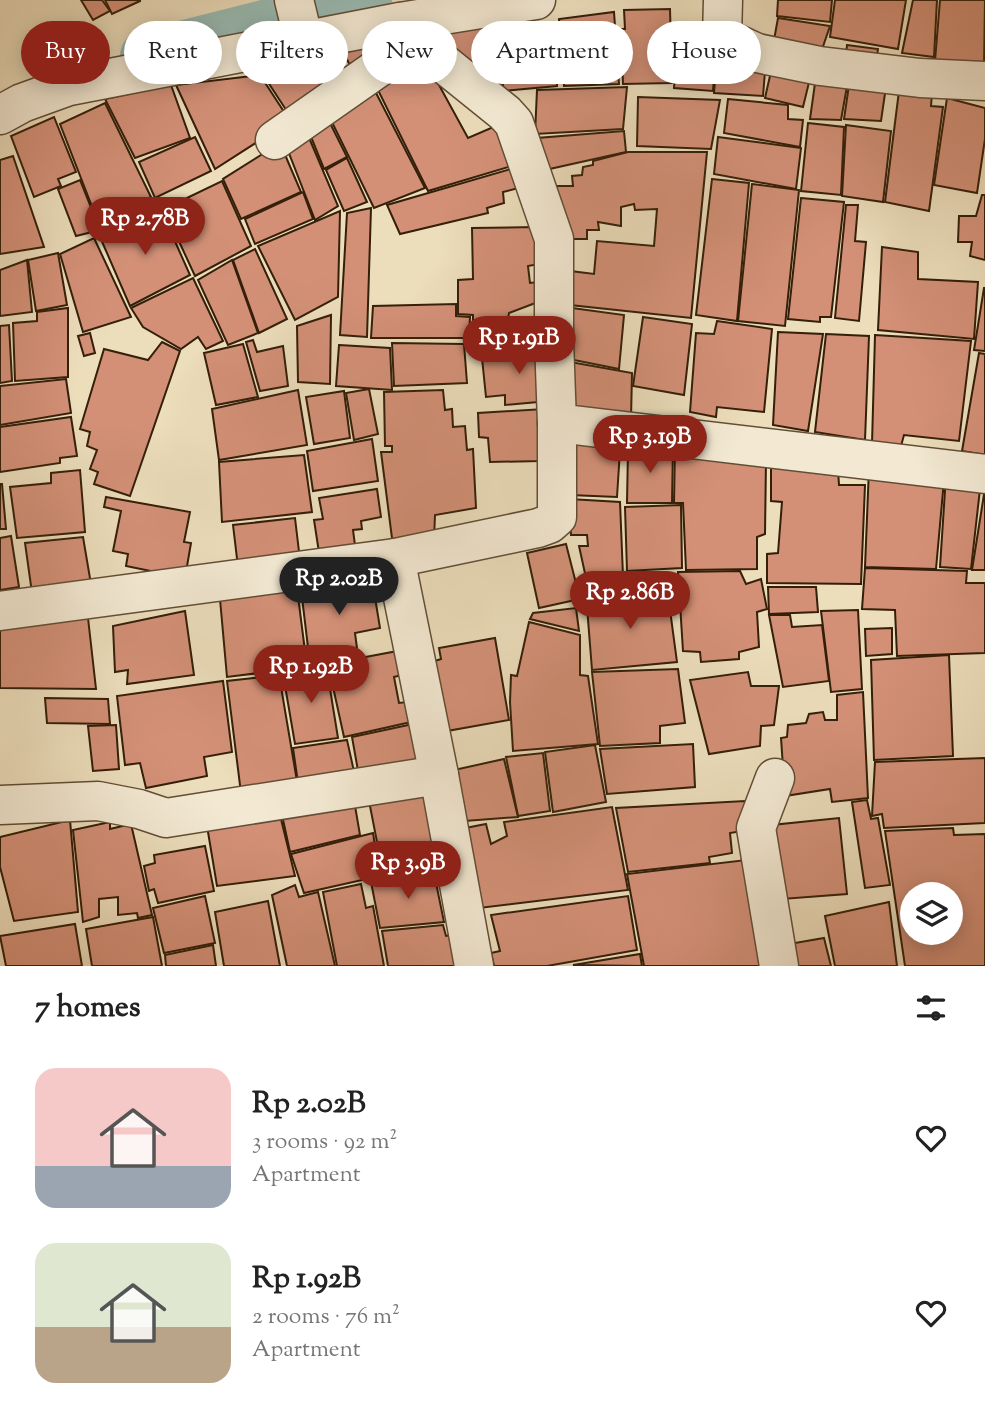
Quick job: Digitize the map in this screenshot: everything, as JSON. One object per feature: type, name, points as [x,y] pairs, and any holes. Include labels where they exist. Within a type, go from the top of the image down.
[{"type":"street","points":[[450,21],[536,0]]},
{"type":"street","points":[[723,0],[722,37],[757,53],[820,66],[920,78],[985,81]]},
{"type":"street","points":[[0,115],[22,103],[69,86],[236,40]]},
{"type":"street","points":[[275,140],[362,69]]},
{"type":"street","points":[[0,611],[395,558],[538,528],[557,517],[554,239],[514,123],[457,72]]},
{"type":"street","points":[[557,423],[985,474]]},
{"type":"street","points":[[395,558],[474,966]]},
{"type":"street","points":[[0,805],[98,801],[139,809],[166,818],[439,775]]},
{"type":"street","points":[[775,778],[756,828],[779,966]]},
{"type":"building","points":[[81,0],[102,0],[110,11],[93,20]]},
{"type":"building","points":[[105,0],[140,0],[140,1],[112,14]]},
{"type":"building","points":[[778,0],[832,0],[830,22],[777,16]]},
{"type":"building","points":[[835,0],[906,0],[898,49],[830,37]]},
{"type":"building","points":[[913,0],[937,0],[934,57],[902,53]]},
{"type":"building","points":[[940,0],[985,0],[984,67],[935,61]]},
{"type":"building","points":[[670,9],[670,21],[647,21],[647,84],[633,84],[633,21],[625,21],[624,10]]},
{"type":"building","points":[[614,12],[615,21],[559,21]]},
{"type":"building","points":[[778,18],[830,26],[817,64],[772,51]]},
{"type":"building","points":[[471,29],[471,77],[457,68],[457,31]]},
{"type":"building","points":[[847,45],[878,49],[875,68],[845,65]]},
{"type":"building","points":[[362,47],[362,71],[355,76],[348,61],[348,52]]},
{"type":"building","points":[[774,58],[813,66],[803,107],[765,98]]},
{"type":"building","points":[[761,59],[766,59],[763,96],[714,93],[715,84],[761,84]]},
{"type":"building","points":[[817,69],[849,75],[841,120],[810,119]]},
{"type":"building","points":[[348,73],[353,81],[292,119],[269,84],[348,84]]},
{"type":"building","points":[[901,75],[933,80],[931,106],[943,107],[929,211],[885,202]]},
{"type":"building","points":[[236,78],[236,84],[266,84],[290,121],[215,169],[176,85],[222,84],[222,80]]},
{"type":"building","points":[[850,78],[887,80],[881,121],[844,119]]},
{"type":"building","points":[[375,84],[438,84],[468,138],[505,122],[525,162],[428,191]]},
{"type":"building","points":[[503,84],[557,84],[557,86],[503,91]]},
{"type":"building","points":[[564,84],[619,84],[564,86]]},
{"type":"building","points":[[674,84],[714,84],[713,91],[674,88]]},
{"type":"building","points":[[171,85],[190,138],[135,158],[105,99]]},
{"type":"building","points":[[627,87],[623,129],[535,134],[537,90]]},
{"type":"building","points":[[374,89],[425,188],[374,208],[327,112]]},
{"type":"building","points":[[638,97],[720,100],[711,149],[637,146]]},
{"type":"building","points":[[947,98],[985,108],[985,139],[977,193],[934,185]]},
{"type":"building","points":[[728,99],[788,105],[788,119],[803,120],[800,147],[724,133]]},
{"type":"building","points":[[105,103],[151,197],[98,222],[60,124]]},
{"type":"building","points":[[54,117],[76,172],[58,179],[61,186],[34,197],[11,136]]},
{"type":"building","points":[[327,117],[347,157],[324,169],[307,127]]},
{"type":"building","points":[[808,123],[844,127],[841,195],[801,191]]},
{"type":"building","points":[[846,125],[891,131],[883,202],[842,196]]},
{"type":"building","points":[[624,131],[626,152],[545,170],[537,138]]},
{"type":"building","points":[[307,133],[338,206],[315,220],[285,143]]},
{"type":"building","points":[[195,137],[211,171],[155,198],[139,162]]},
{"type":"building","points":[[718,137],[801,148],[796,189],[714,174]]},
{"type":"building","points":[[280,143],[301,192],[241,219],[223,179]]},
{"type":"building","points":[[628,152],[707,152],[691,318],[570,305],[570,271],[594,274],[597,241],[654,246],[657,209],[635,210],[634,204],[621,207],[621,226],[598,222],[599,230],[587,230],[587,239],[558,239],[551,186],[573,186],[572,176],[582,175],[583,167],[593,165],[593,161]]},
{"type":"building","points":[[13,156],[44,247],[0,254],[0,160]]},
{"type":"building","points":[[347,158],[367,202],[344,211],[326,170]]},
{"type":"building","points":[[521,166],[526,186],[503,192],[504,203],[487,208],[488,213],[400,234],[387,205]]},
{"type":"building","points":[[712,179],[749,183],[737,321],[696,315]]},
{"type":"building","points":[[80,180],[100,230],[76,236],[58,189]]},
{"type":"building","points":[[222,181],[251,246],[195,276],[164,209]]},
{"type":"building","points":[[752,184],[799,190],[785,326],[738,321]]},
{"type":"building","points":[[303,192],[313,219],[255,244],[245,219]]},
{"type":"building","points":[[982,195],[985,195],[985,260],[970,256],[972,242],[958,242],[959,216],[976,216]]},
{"type":"building","points":[[801,198],[844,202],[831,317],[820,317],[820,322],[788,319]]},
{"type":"building","points":[[846,205],[858,205],[855,241],[866,242],[859,321],[835,318]]},
{"type":"building","points":[[371,208],[367,337],[340,335],[347,213]]},
{"type":"building","points":[[161,210],[190,275],[130,306],[100,237]]},
{"type":"building","points":[[340,211],[338,297],[295,320],[258,246]]},
{"type":"building","points":[[536,227],[539,264],[528,266],[530,283],[538,282],[538,302],[509,313],[505,336],[473,334],[473,315],[458,314],[458,280],[473,279],[472,228]]},
{"type":"building","points":[[94,238],[131,317],[83,332],[60,254]]},
{"type":"building","points":[[882,247],[918,252],[918,279],[978,282],[974,339],[878,330]]},
{"type":"building","points":[[255,249],[287,319],[259,333],[233,260]]},
{"type":"building","points":[[58,253],[67,305],[36,311],[28,260]]},
{"type":"building","points":[[27,260],[32,312],[0,316],[0,270]]},
{"type":"building","points":[[232,260],[258,333],[228,345],[198,280]]},
{"type":"building","points":[[193,278],[223,341],[206,349],[198,337],[181,349],[143,327],[131,308]]},
{"type":"building","points":[[985,288],[985,351],[974,350]]},
{"type":"building","points":[[456,304],[456,316],[470,317],[469,338],[371,338],[373,306]]},
{"type":"building","points":[[68,308],[68,377],[15,381],[13,323],[37,321],[37,312]]},
{"type":"building","points":[[572,308],[624,315],[619,369],[564,358]]},
{"type":"building","points":[[331,315],[330,384],[298,382],[297,326]]},
{"type":"building","points":[[643,317],[692,324],[684,395],[633,386]]},
{"type":"building","points":[[717,321],[772,329],[764,412],[717,407],[716,417],[690,412],[696,333],[714,334]]},
{"type":"building","points":[[9,325],[12,381],[0,383],[0,326]]},
{"type":"building","points":[[778,332],[823,334],[808,431],[773,425]]},
{"type":"building","points":[[90,333],[95,353],[84,356],[78,336]]},
{"type":"building","points":[[826,334],[869,336],[865,440],[815,432]]},
{"type":"building","points":[[875,335],[971,341],[959,441],[904,435],[901,446],[872,444]]},
{"type":"building","points":[[253,340],[257,352],[283,346],[288,386],[260,391],[246,342]]},
{"type":"building","points":[[162,342],[180,351],[130,496],[94,484],[98,472],[90,469],[97,450],[87,446],[90,432],[80,429],[104,349],[148,360]]},
{"type":"building","points":[[392,343],[464,344],[467,383],[394,386]]},
{"type":"building","points":[[243,344],[258,397],[216,405],[204,353]]},
{"type":"building","points":[[339,345],[390,348],[392,390],[336,386]]},
{"type":"building","points":[[521,345],[548,345],[549,401],[505,405],[505,395],[486,397],[482,358],[520,356]]},
{"type":"building","points":[[979,353],[985,354],[985,455],[962,451]]},
{"type":"building","points":[[559,360],[632,373],[631,419],[564,417]]},
{"type":"building","points":[[66,379],[71,413],[0,425],[0,386]]},
{"type":"building","points":[[369,389],[378,434],[354,440],[346,393]]},
{"type":"building","points":[[298,390],[307,445],[219,460],[212,409]]},
{"type":"building","points":[[443,390],[445,410],[452,409],[453,427],[465,426],[467,450],[473,449],[476,508],[435,515],[434,539],[393,546],[381,452],[392,452],[392,446],[385,446],[384,392]]},
{"type":"building","points":[[344,391],[350,438],[314,444],[306,397]]},
{"type":"building","points":[[544,409],[540,461],[490,462],[488,438],[479,437],[478,413]]},
{"type":"building","points":[[71,417],[77,456],[60,458],[60,463],[0,472],[0,427]]},
{"type":"building","points":[[599,437],[600,450],[620,450],[617,497],[570,495],[566,438]]},
{"type":"building","points":[[372,439],[378,481],[313,491],[307,451]]},
{"type":"building","points":[[673,444],[672,503],[627,503],[628,450]]},
{"type":"building","points":[[675,447],[766,460],[765,534],[757,537],[757,569],[686,570],[683,503],[674,503]]},
{"type":"building","points":[[771,453],[838,470],[839,485],[865,485],[861,584],[767,583],[767,554],[778,553],[782,502],[771,501]]},
{"type":"building","points":[[304,455],[312,512],[222,522],[219,462]]},
{"type":"building","points":[[869,468],[945,469],[936,569],[865,567]]},
{"type":"building","points":[[80,470],[85,532],[17,538],[10,487],[51,483],[51,473]]},
{"type":"building","points":[[946,475],[981,480],[971,569],[940,567]]},
{"type":"building","points":[[2,484],[6,529],[0,529]]},
{"type":"building","points":[[985,488],[985,570],[972,570]]},
{"type":"building","points":[[377,489],[381,517],[361,521],[362,529],[353,530],[356,553],[320,559],[314,520],[323,519],[319,498]]},
{"type":"building","points":[[106,497],[190,512],[184,542],[191,543],[185,578],[126,566],[128,554],[113,551],[121,511],[104,507]]},
{"type":"building","points":[[569,499],[620,502],[623,576],[586,578],[579,546],[588,546],[587,535],[571,535]]},
{"type":"building","points":[[681,505],[682,568],[627,571],[625,507]]},
{"type":"building","points":[[295,518],[300,560],[238,567],[233,525]]},
{"type":"building","points":[[11,536],[19,587],[0,590],[0,538]]},
{"type":"building","points":[[83,537],[92,590],[32,593],[25,543]]},
{"type":"building","points":[[566,544],[580,599],[539,608],[527,553]]},
{"type":"building","points":[[865,568],[967,571],[966,583],[985,583],[985,653],[897,656],[895,610],[862,609]]},
{"type":"building","points":[[740,571],[746,584],[761,579],[767,609],[757,612],[759,647],[739,652],[739,659],[701,662],[700,652],[683,651],[678,572]]},
{"type":"building","points":[[371,573],[380,628],[355,633],[358,656],[310,664],[301,589]]},
{"type":"building","points":[[768,587],[816,587],[818,612],[769,614]]},
{"type":"building","points":[[297,588],[307,667],[227,677],[220,599]]},
{"type":"building","points":[[586,594],[668,595],[677,662],[592,670]]},
{"type":"building","points":[[576,608],[579,631],[530,619],[533,613]]},
{"type":"building","points":[[87,609],[96,689],[0,688],[0,617]]},
{"type":"building","points":[[858,610],[862,689],[831,692],[821,611]]},
{"type":"building","points":[[185,611],[194,675],[127,684],[128,670],[115,672],[113,626]]},
{"type":"building","points":[[769,615],[790,615],[792,627],[822,625],[829,681],[783,687]]},
{"type":"building","points":[[529,622],[580,635],[580,675],[588,676],[598,744],[513,751],[511,675],[517,676]]},
{"type":"building","points":[[892,628],[892,654],[866,656],[865,629]]},
{"type":"building","points":[[495,638],[509,720],[447,731],[435,661],[441,659],[439,648]]},
{"type":"building","points":[[403,650],[409,673],[394,677],[399,703],[415,701],[420,720],[344,737],[328,664]]},
{"type":"building","points":[[949,655],[953,756],[874,760],[871,660]]},
{"type":"building","points":[[326,664],[338,738],[295,744],[283,674]]},
{"type":"building","points":[[678,669],[685,723],[660,726],[660,743],[600,746],[592,672]]},
{"type":"building","points":[[748,672],[751,686],[779,686],[774,725],[761,726],[760,746],[709,754],[690,680]]},
{"type":"building","points":[[279,675],[299,793],[242,801],[227,681]]},
{"type":"building","points":[[223,681],[232,752],[204,757],[207,776],[146,788],[140,763],[125,765],[117,696]]},
{"type":"building","points":[[863,692],[868,798],[832,802],[830,789],[785,796],[781,738],[787,737],[788,725],[806,723],[809,714],[823,712],[825,720],[837,720],[837,695]]},
{"type":"building","points":[[45,698],[108,699],[110,724],[47,723]]},
{"type":"building","points":[[413,724],[423,772],[360,782],[352,737]]},
{"type":"building","points":[[116,725],[119,769],[93,771],[88,726]]},
{"type":"building","points":[[347,740],[357,785],[299,790],[293,748]]},
{"type":"building","points":[[693,744],[695,787],[607,794],[600,749]]},
{"type":"building","points":[[595,745],[606,802],[553,812],[545,752]]},
{"type":"building","points":[[543,753],[550,811],[518,816],[506,757]]},
{"type":"building","points":[[985,758],[985,823],[884,828],[882,814],[872,816],[875,762]]},
{"type":"building","points":[[504,759],[518,817],[452,822],[445,772]]},
{"type":"building","points":[[425,795],[441,870],[384,878],[369,801]]},
{"type":"building","points":[[354,800],[360,835],[290,852],[282,815]]},
{"type":"building","points":[[867,800],[871,819],[878,818],[890,885],[865,888],[852,802]]},
{"type":"building","points":[[745,801],[748,830],[730,833],[732,853],[709,857],[710,863],[628,872],[616,808]]},
{"type":"building","points":[[612,807],[628,890],[471,909],[455,830],[486,824],[491,844],[507,836],[504,822]]},
{"type":"building","points":[[279,811],[295,876],[217,886],[207,826]]},
{"type":"building","points":[[839,818],[847,894],[782,899],[772,825]]},
{"type":"building","points":[[70,820],[78,912],[14,921],[0,867],[0,837]]},
{"type":"building","points":[[110,822],[110,829],[131,824],[152,915],[138,918],[137,913],[118,915],[118,897],[99,899],[99,917],[83,922],[73,830]]},
{"type":"building","points":[[953,828],[954,835],[985,834],[985,966],[905,966],[902,945],[963,945],[963,882],[900,882],[900,932],[885,831]]},
{"type":"building","points":[[373,833],[380,876],[304,893],[291,854]]},
{"type":"building","points":[[205,846],[214,891],[158,903],[154,889],[149,891],[144,866],[155,863],[154,855]]},
{"type":"building","points":[[746,860],[764,966],[644,966],[627,874]]},
{"type":"building","points":[[434,873],[444,922],[380,928],[371,882]]},
{"type":"building","points":[[361,884],[366,908],[373,906],[384,966],[337,966],[323,892]]},
{"type":"building","points":[[295,885],[299,897],[318,892],[335,966],[287,966],[272,895]]},
{"type":"building","points":[[205,896],[215,943],[164,953],[153,908]]},
{"type":"building","points":[[628,896],[637,950],[547,966],[494,966],[491,953],[500,951],[491,915]]},
{"type":"building","points":[[268,901],[280,966],[224,966],[215,912]]},
{"type":"building","points":[[889,902],[897,966],[835,966],[825,916]]},
{"type":"building","points":[[153,917],[162,966],[92,966],[86,929]]},
{"type":"building","points":[[75,924],[82,966],[6,966],[0,936]]},
{"type":"building","points":[[443,925],[446,936],[459,934],[465,966],[388,966],[382,931]]},
{"type":"building","points":[[824,938],[831,966],[790,966],[789,944]]},
{"type":"building","points":[[213,945],[216,966],[166,966],[165,955]]},
{"type":"building","points":[[640,954],[642,966],[573,965]]},
{"type":"waterway","points":[[222,37],[366,0]]}]
